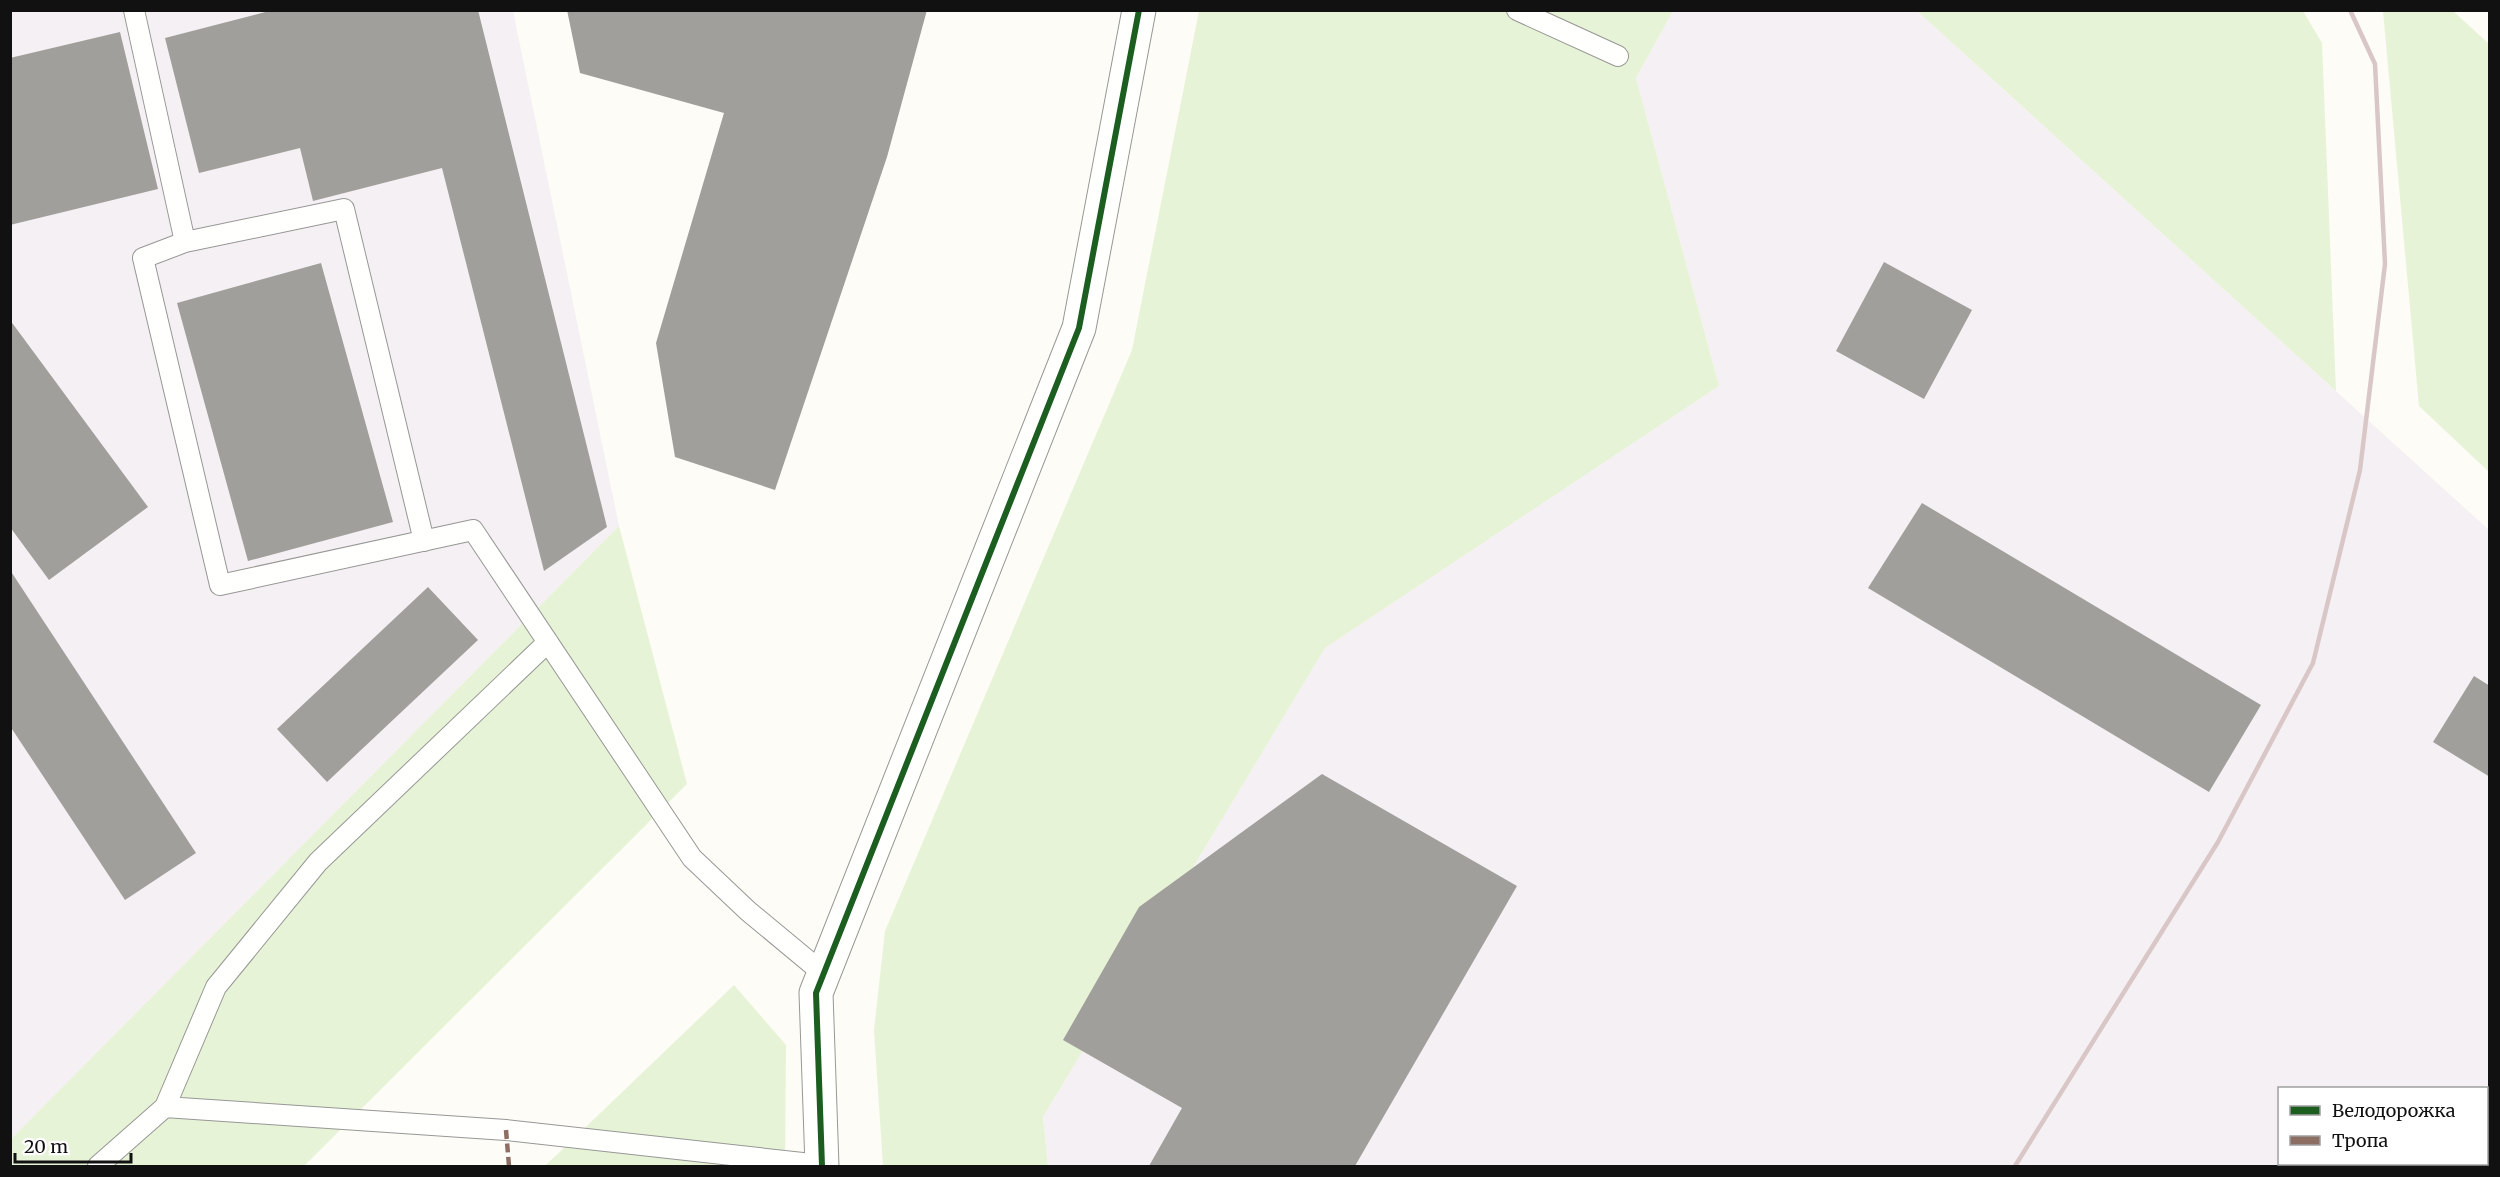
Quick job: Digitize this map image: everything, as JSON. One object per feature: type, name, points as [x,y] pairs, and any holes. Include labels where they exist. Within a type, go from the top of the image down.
[{"type":"street","points":[[821,1166],[816,993],[1079,328],[1139,10]]},
{"type":"lane","points":[[134,10],[185,242]]},
{"type":"lane","points":[[1517,10],[1618,56]]},
{"type":"lane","points":[[424,541],[344,209],[185,242],[143,258],[220,585],[424,541],[472,530],[692,858],[748,911],[824,974]]},
{"type":"lane","points":[[98,1167],[165,1107],[216,987],[318,862],[548,642]]},
{"type":"lane","points":[[165,1107],[506,1130],[821,1166]]},
{"type":"shaded area","points":[[11,11],[513,11],[619,526],[11,1139]]},
{"type":"shaded area","points":[[1673,11],[1917,11],[2489,530],[2489,1166],[1048,1166],[1043,1117],[1325,648],[1719,386],[1636,78]]},
{"type":"green space","points":[[1199,11],[1673,11],[1636,78],[1719,386],[1325,648],[1043,1117],[1048,1166],[883,1166],[874,1030],[885,931],[1132,350]]},
{"type":"green space","points":[[1917,11],[2303,11],[2322,43],[2336,391]]},
{"type":"green space","points":[[2383,11],[2453,11],[2489,44],[2489,472],[2419,406]]},
{"type":"green space","points":[[619,526],[687,784],[304,1166],[11,1166],[11,1139]]},
{"type":"green space","points":[[734,985],[786,1045],[785,1166],[545,1166]]},
{"type":"building","points":[[273,10],[478,10],[607,527],[544,571],[442,168],[313,201],[300,148],[199,173],[165,38]]},
{"type":"building","points":[[567,10],[927,10],[887,157],[775,490],[675,457],[656,343],[724,113],[580,73]]},
{"type":"building","points":[[120,32],[158,189],[10,225],[10,58]]},
{"type":"building","points":[[1884,262],[1972,310],[1924,399],[1836,351]]},
{"type":"building","points":[[321,263],[393,522],[248,561],[177,303]]},
{"type":"building","points":[[10,320],[148,507],[49,580],[10,527]]},
{"type":"building","points":[[1922,503],[2261,705],[2209,792],[1868,588]]},
{"type":"building","points":[[10,570],[196,853],[125,900],[10,726]]},
{"type":"building","points":[[428,587],[478,640],[327,782],[277,729]]},
{"type":"building","points":[[2474,676],[2490,686],[2490,777],[2433,742]]},
{"type":"building","points":[[1322,774],[1517,886],[1355,1166],[1149,1166],[1182,1108],[1063,1040],[1139,907]]},
{"type":"building","points":[[2462,1165],[2465,1166],[2322,1166]]},
{"type":"railway","points":[[2015,1166],[2218,842],[2313,663],[2360,470],[2385,264],[2375,64],[2350,10]]},
{"type":"marked path","points":[[506,1130],[509,1166]]},
{"type":"cycle path","points":[[822,1166],[816,993],[1079,328],[1139,10]]}]
